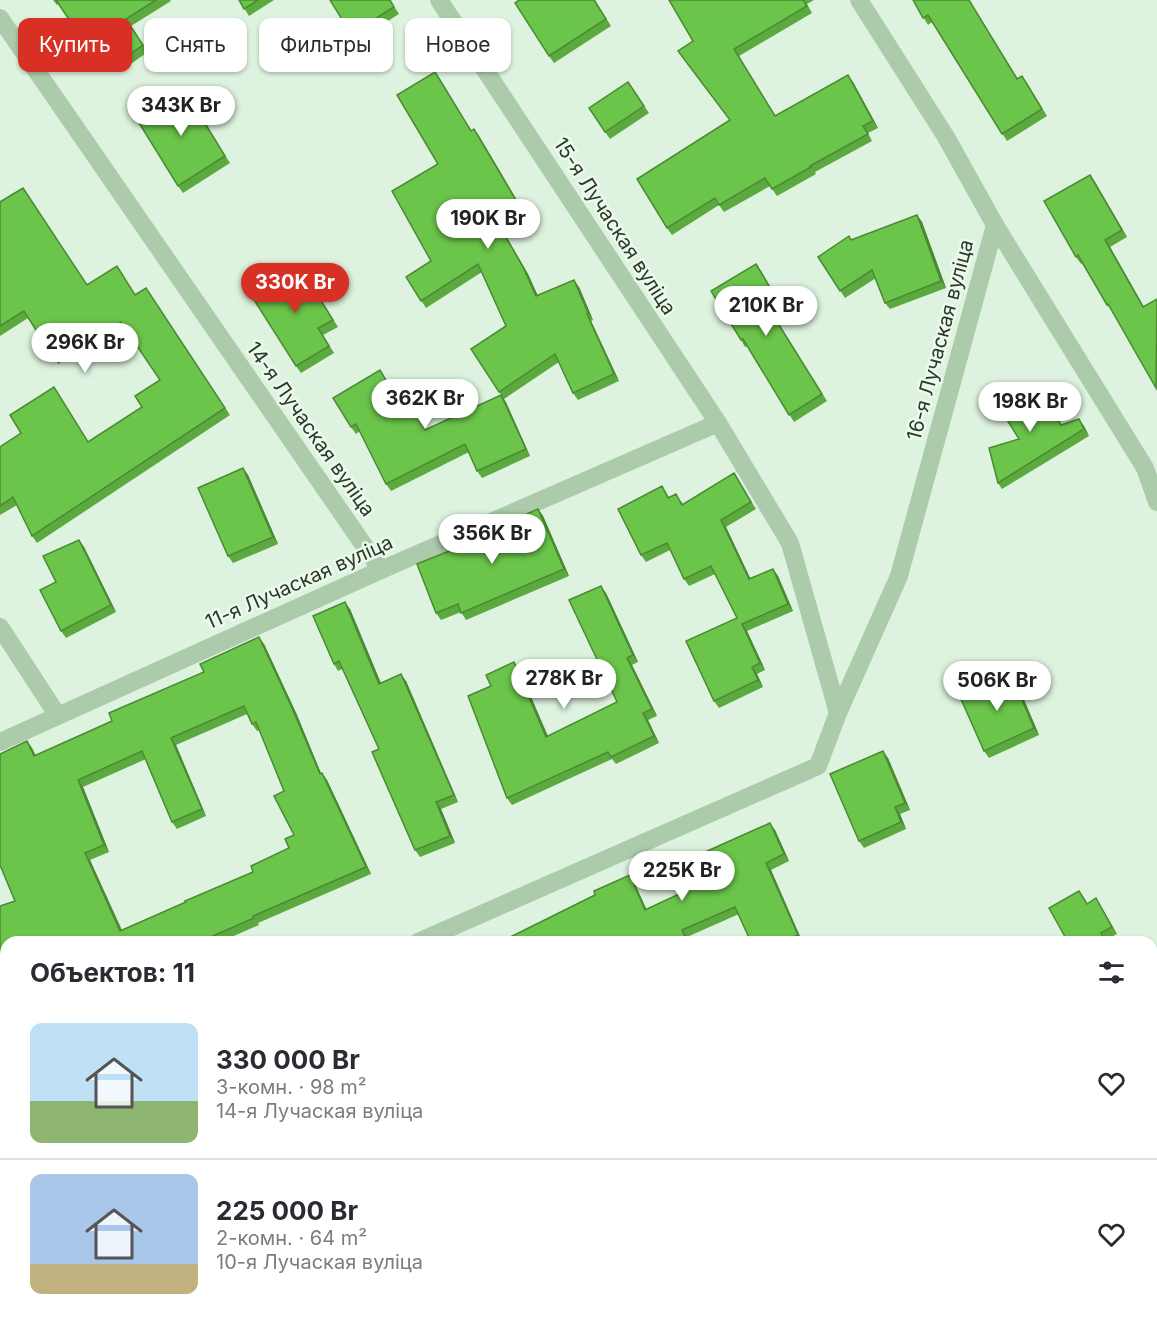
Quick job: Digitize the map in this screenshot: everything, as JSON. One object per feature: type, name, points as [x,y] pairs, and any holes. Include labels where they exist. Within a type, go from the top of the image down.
[{"type":"street","name":"15-я Лучаская вуліца","points":[[439,0],[718,423],[790,543],[838,713]]},
{"type":"street","name":"16-я Лучаская вуліца","points":[[432,936],[818,766],[838,713],[898,576],[996,225],[946,137],[859,0]]},
{"type":"street","name":"14-я Лучаская вуліца","points":[[0,18],[381,570]]},
{"type":"street","points":[[996,225],[1145,468],[1157,502]]},
{"type":"street","name":"11-я Лучаская вуліца","points":[[0,742],[381,570],[718,423]]},
{"type":"street","points":[[0,627],[58,716]]},
{"type":"building","points":[[56,0],[156,0],[128,18],[68,18]]},
{"type":"building","points":[[239,0],[258,0],[244,9]]},
{"type":"building","points":[[330,0],[390,0],[394,7],[376,18],[341,18]]},
{"type":"building","points":[[519,0],[594,0],[606,19],[549,56],[515,3]]},
{"type":"building","points":[[669,0],[803,0],[807,6],[734,49],[775,116],[848,75],[873,121],[863,126],[868,134],[772,189],[765,178],[719,205],[715,198],[667,228],[637,179],[730,120],[678,51],[693,41]]},
{"type":"building","points":[[913,0],[969,0],[1017,79],[1022,76],[1042,109],[1002,134],[928,15],[923,18]]},
{"type":"building","points":[[132,28],[143,45],[132,53]]},
{"type":"building","points":[[435,72],[471,131],[474,129],[520,207],[496,220],[523,267],[536,296],[574,280],[614,374],[573,393],[555,354],[499,392],[471,349],[506,326],[478,264],[421,301],[406,277],[431,261],[392,191],[438,164],[397,95]]},
{"type":"building","points":[[628,82],[644,106],[605,132],[589,108]]},
{"type":"building","points":[[184,89],[225,156],[178,186],[136,118]]},
{"type":"building","points":[[1090,175],[1122,230],[1105,240],[1143,307],[1157,299],[1156,388],[1108,304],[1078,255],[1076,257],[1044,201]]},
{"type":"building","points":[[23,188],[87,285],[117,266],[135,295],[146,288],[225,408],[32,536],[13,497],[0,506],[0,447],[21,433],[10,415],[54,387],[88,442],[142,407],[135,396],[160,380],[121,322],[95,339],[91,333],[53,357],[24,311],[0,326],[0,202]]},
{"type":"building","points":[[917,215],[941,281],[885,303],[872,270],[840,291],[818,257],[849,236],[851,240]]},
{"type":"building","points":[[756,264],[784,311],[774,317],[822,394],[789,415],[711,291]]},
{"type":"building","points":[[299,265],[333,320],[318,328],[329,346],[296,366],[251,295]]},
{"type":"building","points":[[380,370],[405,413],[414,409],[425,430],[501,395],[526,449],[477,471],[465,444],[386,484],[356,424],[351,427],[333,398]]},
{"type":"building","points":[[1036,384],[1061,425],[1079,419],[1084,429],[998,483],[989,448],[1019,439],[999,407]]},
{"type":"building","points":[[243,468],[273,537],[228,556],[198,488]]},
{"type":"building","points":[[734,473],[751,502],[721,520],[749,579],[773,569],[788,604],[742,624],[760,663],[752,667],[758,680],[714,701],[686,641],[737,618],[711,566],[684,579],[667,543],[641,555],[618,509],[662,486],[668,498],[676,494],[682,505]]},
{"type":"building","points":[[538,509],[564,569],[461,613],[458,604],[436,613],[417,564],[504,529],[502,525]]},
{"type":"building","points":[[79,540],[111,605],[61,631],[40,590],[56,582],[43,556]]},
{"type":"building","points":[[601,586],[633,655],[627,658],[652,709],[643,713],[654,736],[611,757],[608,752],[507,798],[468,696],[491,686],[486,675],[514,662],[546,737],[617,702],[569,600]]},
{"type":"building","points":[[345,602],[379,684],[401,674],[454,795],[436,802],[450,836],[415,850],[372,752],[379,749],[339,661],[334,664],[313,616]]},
{"type":"building","points":[[259,637],[320,774],[322,773],[366,867],[213,936],[0,936],[0,906],[15,901],[0,865],[0,754],[27,741],[34,756],[112,721],[109,713],[204,672],[200,664]],"holes":[[[244,706],[252,724],[256,722],[284,791],[274,796],[294,835],[285,839],[289,848],[251,866],[253,872],[120,931],[85,853],[104,845],[78,780],[142,751],[172,822],[202,809],[171,738]]]},
{"type":"building","points":[[1011,674],[1034,728],[984,751],[960,697]]},
{"type":"building","points":[[883,751],[905,803],[895,807],[901,822],[859,841],[830,774]]},
{"type":"building","points":[[770,823],[784,854],[766,863],[798,935],[748,936],[735,907],[682,930],[684,936],[512,936],[595,895],[594,891],[630,875],[645,910],[705,882],[694,857]]},
{"type":"building","points":[[1079,891],[1087,904],[1096,898],[1112,927],[1101,933],[1102,936],[1065,936],[1049,908]]}]
